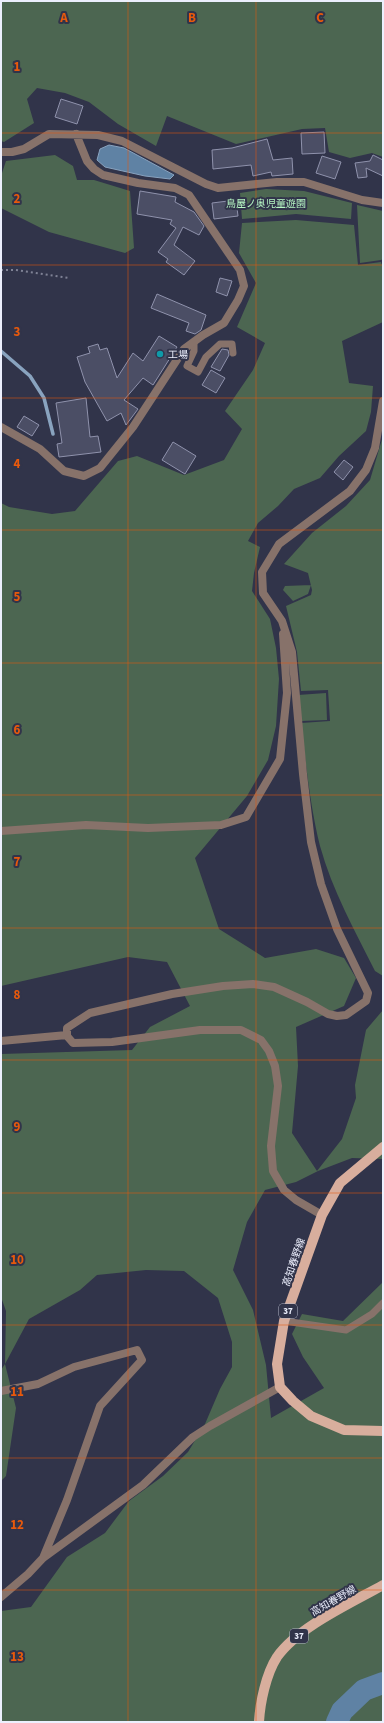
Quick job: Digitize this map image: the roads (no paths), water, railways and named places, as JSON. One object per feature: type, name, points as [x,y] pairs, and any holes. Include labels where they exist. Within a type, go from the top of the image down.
[{"type":"main road","name":"高知春野線","points":[[280,1387],[277,1364],[284,1321],[322,1215],[340,1183],[382,1150]]},
{"type":"main road","points":[[280,1387],[293,1401],[311,1416],[325,1423],[344,1430],[383,1431]]},
{"type":"main road","name":"高知春野線","points":[[259,1722],[260,1706],[267,1680],[276,1659],[287,1645],[314,1625],[383,1585]]},
{"type":"street","points":[[1,152],[12,152],[24,149],[49,134],[98,135],[122,140],[206,184],[218,188],[277,182],[304,182],[362,200],[383,204]]},
{"type":"street","points":[[1,427],[40,449],[64,471],[84,476],[100,468],[133,427],[184,349],[224,323],[238,300],[244,286],[240,270],[189,195],[174,188],[138,183],[103,175],[94,169],[88,161],[76,134]]},
{"type":"street","points":[[322,1215],[296,1200],[284,1190],[273,1171],[271,1146],[278,1086],[273,1061],[269,1051],[261,1040],[241,1030],[200,1030],[112,1042],[73,1044],[67,1035],[67,1028],[90,1013],[172,994],[223,986],[253,984],[274,987],[307,1002],[328,1014],[337,1016],[346,1015],[366,1001],[368,993],[337,929],[321,884],[311,842],[292,652],[282,621],[263,592],[262,572],[279,544],[350,491],[366,470],[375,448],[383,401]]},
{"type":"street","points":[[1,831],[86,825],[148,828],[221,825],[246,817],[280,759],[287,693],[282,621]]},
{"type":"street","points":[[1,1041],[67,1035]]},
{"type":"street","points":[[1,1391],[38,1384],[74,1367],[137,1350],[142,1360],[100,1406],[67,1500],[43,1558]]},
{"type":"street","points":[[1,1597],[28,1574],[43,1558],[143,1485],[193,1437],[280,1387]]},
{"type":"lane","points":[[194,342],[194,351],[188,366],[198,372],[206,357],[220,344],[232,344],[233,353]]},
{"type":"lane","points":[[284,1321],[346,1330],[372,1314],[383,1303]]},
{"type":"water","points":[[109,145],[124,148],[174,175],[170,179],[145,176],[105,167],[97,160],[100,149]]},
{"type":"waterway","points":[[1,351],[30,376],[44,398],[53,434]]},
{"type":"waterway","points":[[337,1722],[342,1711],[364,1690],[383,1683]]},
{"type":"place","name":"工場","points":[[160,354]]},
{"type":"park label","name":"鳥屋ノ奥児童遊園","points":[[266,203]]}]
